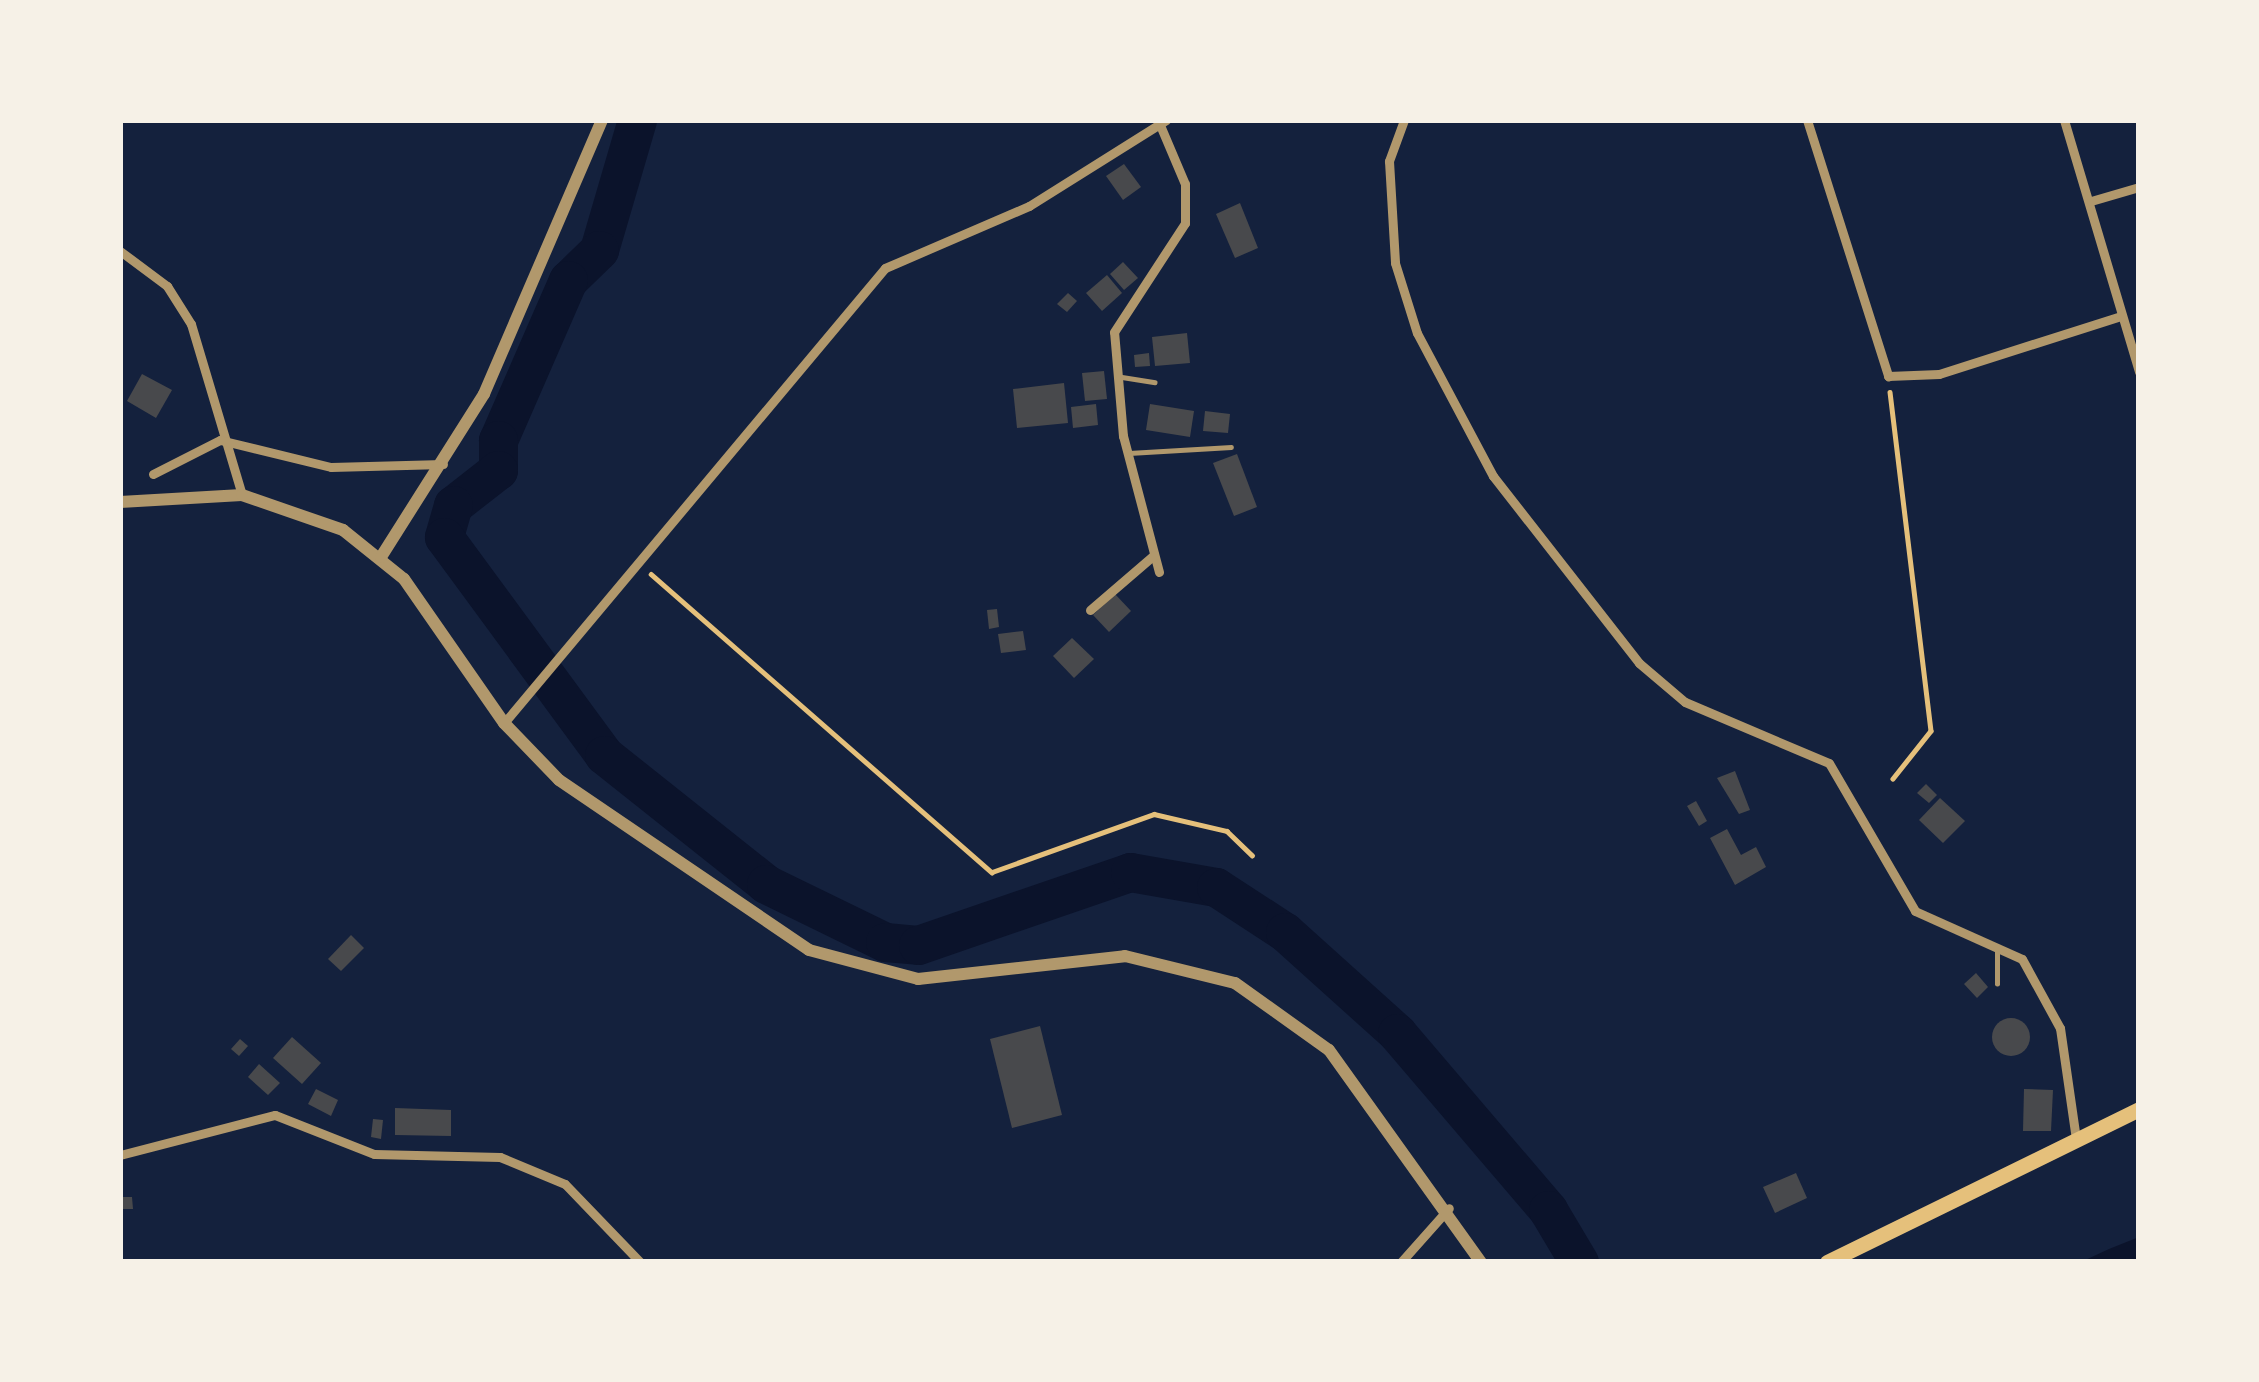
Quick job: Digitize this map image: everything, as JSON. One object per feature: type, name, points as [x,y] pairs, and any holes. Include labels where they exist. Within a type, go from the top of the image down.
[{"type":"main road","points":[[1827,1262],[2139,1109]]},
{"type":"street","points":[[380,557],[443,464],[560,237],[602,120]]},
{"type":"street","points":[[1404,120],[1389,161],[1404,302],[1493,476],[1639,663],[1702,711],[1829,763],[1915,911],[1999,945],[2033,974],[2060,1028],[2076,1139]]},
{"type":"street","points":[[1807,120],[1888,376],[1939,374],[2121,316]]},
{"type":"street","points":[[2064,120],[2139,372]]},
{"type":"street","points":[[504,723],[642,566],[885,268],[1029,206],[1163,123],[1185,184],[1185,223],[1172,259],[1120,315],[1116,376],[1126,454],[1159,572]]},
{"type":"street","points":[[2091,201],[2139,187]]},
{"type":"street","points":[[120,251],[180,304],[235,443],[242,495]]},
{"type":"street","points":[[153,474],[209,443],[235,443],[331,467],[443,464]]},
{"type":"street","points":[[120,502],[242,495],[314,516],[380,557],[504,723],[618,826],[839,962],[918,979],[1125,956],[1235,983],[1329,1050],[1449,1208],[1480,1262]]},
{"type":"street","points":[[1090,610],[1154,554]]},
{"type":"street","points":[[120,1155],[274,1115],[374,1154],[500,1156],[565,1184],[640,1262]]},
{"type":"street","points":[[1400,1262],[1449,1208]]},
{"type":"lane","points":[[1116,376],[1155,382]]},
{"type":"lane","points":[[1126,454],[1231,447]]},
{"type":"lane","points":[[1996,985],[1999,945]]},
{"type":"path","points":[[1888,376],[1931,731],[1893,779]]},
{"type":"path","points":[[642,566],[992,872],[1154,814],[1227,831],[1252,856]]},
{"type":"water","points":[[2139,1237],[2139,1262],[2081,1262],[2109,1249]]},
{"type":"building","points":[[1124,164],[1141,187],[1123,200],[1106,176]]},
{"type":"building","points":[[1240,203],[1258,248],[1235,258],[1216,214]]},
{"type":"building","points":[[1123,262],[1138,278],[1124,290],[1110,274]]},
{"type":"building","points":[[1107,275],[1122,293],[1102,311],[1086,293]]},
{"type":"building","points":[[1068,293],[1077,301],[1067,312],[1057,304]]},
{"type":"building","points":[[1187,333],[1190,363],[1155,366],[1152,337]]},
{"type":"building","points":[[1149,353],[1150,366],[1135,367],[1134,355]]},
{"type":"building","points":[[1104,371],[1107,399],[1085,401],[1082,373]]},
{"type":"building","points":[[142,374],[172,390],[156,418],[127,401]]},
{"type":"building","points":[[1064,383],[1068,423],[1017,428],[1013,389]]},
{"type":"building","points":[[1096,404],[1098,425],[1073,428],[1071,407]]},
{"type":"building","points":[[1150,404],[1194,411],[1190,437],[1146,430]]},
{"type":"building","points":[[1205,411],[1230,414],[1228,433],[1203,431]]},
{"type":"building","points":[[1237,454],[1257,507],[1234,516],[1213,463]]},
{"type":"building","points":[[1115,594],[1131,611],[1109,632],[1093,615]]},
{"type":"building","points":[[997,609],[999,627],[989,629],[987,610]]},
{"type":"building","points":[[1023,631],[1026,650],[1001,653],[998,634]]},
{"type":"building","points":[[1072,638],[1094,659],[1074,678],[1053,656]]},
{"type":"building","points":[[1735,771],[1750,810],[1739,814],[1717,778]]},
{"type":"building","points":[[1926,784],[1937,795],[1929,803],[1917,793]]},
{"type":"building","points":[[1940,798],[1965,821],[1943,843],[1919,820]]},
{"type":"building","points":[[1696,801],[1707,821],[1699,826],[1687,806]]},
{"type":"building","points":[[1727,829],[1741,855],[1756,847],[1766,867],[1735,885],[1710,838]]},
{"type":"building","points":[[351,935],[364,948],[341,971],[328,959]]},
{"type":"building","points":[[1976,973],[1988,987],[1977,998],[1964,984]]},
{"type":"building","points":[[2011,1018],[2024,1024],[2030,1037],[2024,1050],[2011,1056],[1998,1050],[1992,1037],[1998,1024]]},
{"type":"building","points":[[1040,1026],[1062,1115],[1012,1128],[990,1039]]},
{"type":"building","points":[[292,1037],[321,1063],[302,1084],[273,1058]]},
{"type":"building","points":[[240,1039],[248,1046],[239,1056],[231,1049]]},
{"type":"building","points":[[259,1064],[280,1083],[268,1095],[248,1077]]},
{"type":"building","points":[[316,1089],[338,1100],[331,1116],[308,1104]]},
{"type":"building","points":[[2024,1089],[2053,1090],[2051,1131],[2023,1131]]},
{"type":"building","points":[[395,1108],[451,1110],[451,1136],[395,1135]]},
{"type":"building","points":[[373,1119],[383,1120],[381,1139],[371,1137]]},
{"type":"building","points":[[1796,1173],[1807,1198],[1775,1213],[1763,1187]]},
{"type":"building","points":[[120,1197],[132,1197],[133,1209],[120,1209]]},
{"type":"waterway","points":[[637,120],[599,250],[568,280],[498,440],[498,470],[453,505],[444,537],[604,755],[766,884],[885,942],[918,945],[1130,872],[1216,887],[1285,932],[1397,1033],[1548,1210],[1579,1262]]}]
